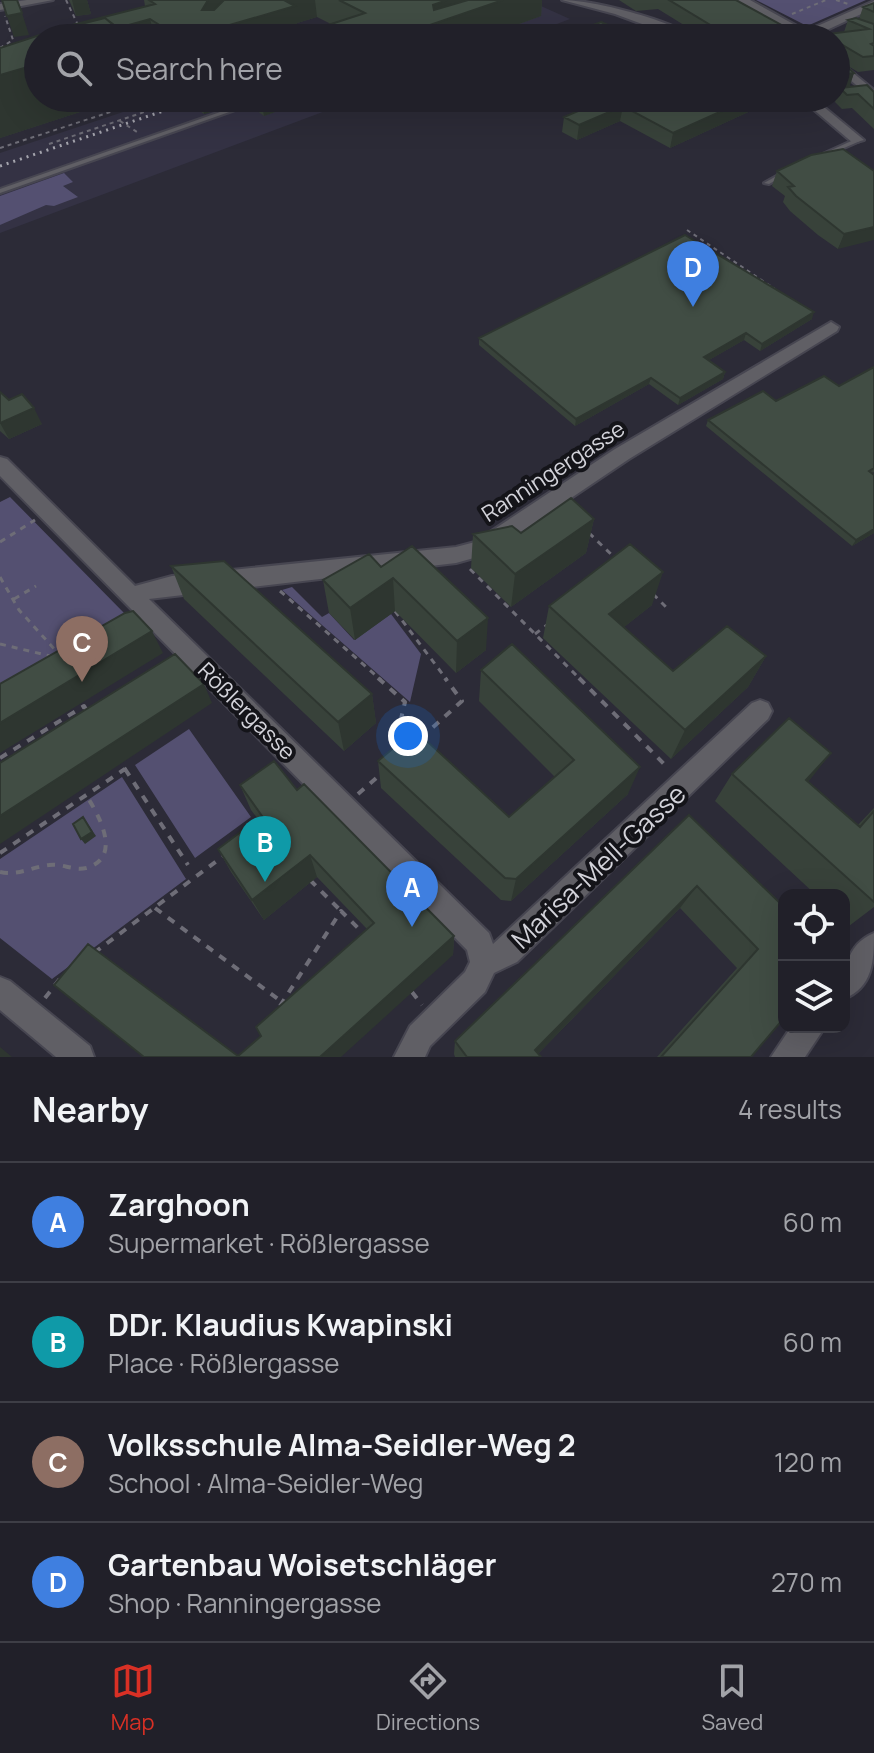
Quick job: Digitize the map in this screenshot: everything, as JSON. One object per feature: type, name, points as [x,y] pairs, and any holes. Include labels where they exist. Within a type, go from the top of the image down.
[{"type":"street","points":[[1,7],[48,0]]},
{"type":"street","points":[[567,0],[622,13],[652,24]]},
{"type":"street","points":[[742,0],[786,24]]},
{"type":"street","points":[[831,24],[874,4]]},
{"type":"street","points":[[839,20],[848,24]]},
{"type":"street","points":[[850,74],[873,94]]},
{"type":"street","points":[[850,95],[873,94]]},
{"type":"street","points":[[827,112],[858,140]]},
{"type":"street","name":"Ranningergasse","points":[[133,597],[148,589],[456,555],[481,548],[622,454],[831,327]]},
{"type":"street","name":"Rößlergasse","points":[[0,464],[9,486],[48,512],[479,943],[484,963]]},
{"type":"street","points":[[130,624],[155,619]]},
{"type":"street","name":"Marisa-Mell-Gasse","points":[[409,1057],[420,1036],[475,982],[484,963],[507,952],[760,711]]},
{"type":"street","points":[[850,977],[874,947]]},
{"type":"street","points":[[0,991],[79,1057]]},
{"type":"street","points":[[786,1057],[805,1033]]},
{"type":"lane","points":[[0,191],[226,112]]},
{"type":"lane","points":[[815,159],[858,140]]},
{"type":"lane","points":[[767,183],[791,171]]},
{"type":"path","points":[[66,0],[78,24]]},
{"type":"path","points":[[778,20],[826,0]]},
{"type":"path","points":[[841,2],[845,0]]},
{"type":"path","points":[[0,48],[13,40],[1,7]]},
{"type":"path","points":[[0,148],[110,112]]},
{"type":"path","points":[[49,144],[143,112]]},
{"type":"path","points":[[119,120],[146,140]]},
{"type":"path","points":[[687,230],[779,292]]},
{"type":"path","points":[[745,279],[754,274]]},
{"type":"path","points":[[0,542],[48,512]]},
{"type":"path","points":[[587,532],[620,563]]},
{"type":"path","points":[[456,555],[685,785]]},
{"type":"path","points":[[263,576],[405,702],[401,719],[421,738],[462,701],[395,611]]},
{"type":"path","points":[[0,577],[19,610],[65,661],[20,646],[0,644]]},
{"type":"path","points":[[14,599],[36,586]]},
{"type":"path","points":[[649,591],[668,609]]},
{"type":"path","points":[[535,634],[548,624]]},
{"type":"path","points":[[0,758],[84,706],[92,718]]},
{"type":"path","points":[[117,756],[188,865]]},
{"type":"path","points":[[343,808],[388,768]]},
{"type":"path","points":[[0,853],[125,769]]},
{"type":"path","points":[[0,872],[19,873],[54,864],[82,868],[98,861],[104,852],[106,830],[86,795]]},
{"type":"path","points":[[93,953],[235,848]]},
{"type":"path","points":[[302,875],[370,940]]},
{"type":"path","points":[[155,908],[282,1002]]},
{"type":"path","points":[[276,1013],[341,911]]},
{"type":"path","points":[[32,1018],[55,981],[68,972]]},
{"type":"shaded area","points":[[756,0],[866,0],[812,24],[803,24]]},
{"type":"shaded area","points":[[532,2],[570,19],[557,24],[419,24]]},
{"type":"shaded area","points":[[123,112],[323,112],[0,233],[0,153]]},
{"type":"shaded area","points":[[64,173],[73,182],[63,186],[78,197],[54,206],[46,205],[0,225],[0,196]]},
{"type":"shaded area","points":[[10,497],[125,614],[0,688],[0,502]]},
{"type":"shaded area","points":[[292,587],[322,617],[329,613],[354,640],[391,614],[421,654],[410,702],[282,590]]},
{"type":"shaded area","points":[[189,729],[251,817],[195,858],[135,765]]},
{"type":"shaded area","points":[[122,777],[186,879],[52,979],[0,938],[0,859]]},
{"type":"building","points":[[2,0],[17,0],[22,13],[7,16]]},
{"type":"building","points":[[149,0],[208,0],[202,10],[214,10],[224,0],[284,0],[295,6],[233,24],[158,24],[150,19],[132,24],[113,24],[105,18],[76,24],[155,4]]},
{"type":"building","points":[[339,0],[447,0],[433,5],[434,10],[468,0],[503,0],[433,24],[331,24],[365,13]]},
{"type":"building","points":[[669,0],[736,0],[780,24],[709,24]]},
{"type":"building","points":[[874,3],[874,12],[863,7]]},
{"type":"building","points":[[105,18],[112,24],[80,24]]},
{"type":"building","points":[[856,18],[874,24],[874,43],[871,44],[874,46],[874,56],[863,57],[850,49],[850,31],[869,29],[848,20]]},
{"type":"building","points":[[24,40],[24,68],[0,75],[0,48]]},
{"type":"building","points":[[867,85],[874,92],[874,109],[858,94],[850,95],[850,87]]},
{"type":"building","points":[[576,112],[609,112],[579,125],[564,117]]},
{"type":"building","points":[[634,112],[720,112],[673,133]]},
{"type":"building","points":[[843,149],[874,171],[874,227],[844,234],[796,196],[788,187],[794,186],[777,171],[811,155]]},
{"type":"building","points":[[685,235],[814,312],[762,344],[746,333],[704,357],[725,372],[680,398],[651,378],[576,419],[479,338]]},
{"type":"building","points":[[874,367],[874,468],[869,471],[874,475],[874,529],[856,540],[708,420],[763,391],[776,401],[824,376],[839,386]]},
{"type":"building","points":[[0,392],[9,400],[22,394],[34,408],[0,423]]},
{"type":"building","points":[[571,498],[594,519],[515,574],[473,534],[512,526],[521,533]]},
{"type":"building","points":[[630,544],[663,572],[609,614],[673,671],[727,626],[766,656],[685,730],[549,606]]},
{"type":"building","points":[[412,546],[488,618],[457,641],[393,578],[350,608],[323,580],[369,554],[381,567]]},
{"type":"building","points":[[224,561],[372,694],[338,722],[171,566]]},
{"type":"building","points":[[133,611],[152,631],[0,723],[0,684]]},
{"type":"building","points":[[512,644],[640,767],[516,879],[505,878],[378,761],[415,730],[509,817],[574,760],[481,670]]},
{"type":"building","points":[[175,654],[204,684],[0,816],[0,763]]},
{"type":"building","points":[[789,718],[831,753],[806,780],[860,827],[874,811],[874,902],[732,774]]},
{"type":"building","points":[[274,761],[297,790],[304,784],[454,936],[320,1057],[144,1057],[54,985],[88,944],[238,1056],[261,1036],[256,1027],[374,923],[310,855],[252,900],[218,849],[262,816],[240,785]]},
{"type":"building","points":[[689,815],[778,901],[778,1025],[751,1057],[661,1057],[758,949],[697,886],[535,1050],[541,1057],[467,1057],[455,1041]]},
{"type":"building","points":[[83,817],[92,832],[81,839],[73,824]]},
{"type":"railway","points":[[0,166],[160,112]]},
{"type":"place","name":"Gartenbau Woisetschläger","points":[[693,307]]},
{"type":"place","name":"Volksschule Alma-Seidler-Weg 2","points":[[82,682]]},
{"type":"place","name":"DDr. Klaudius Kwapinski","points":[[265,882]]},
{"type":"place","name":"Zarghoon","points":[[412,927]]}]
